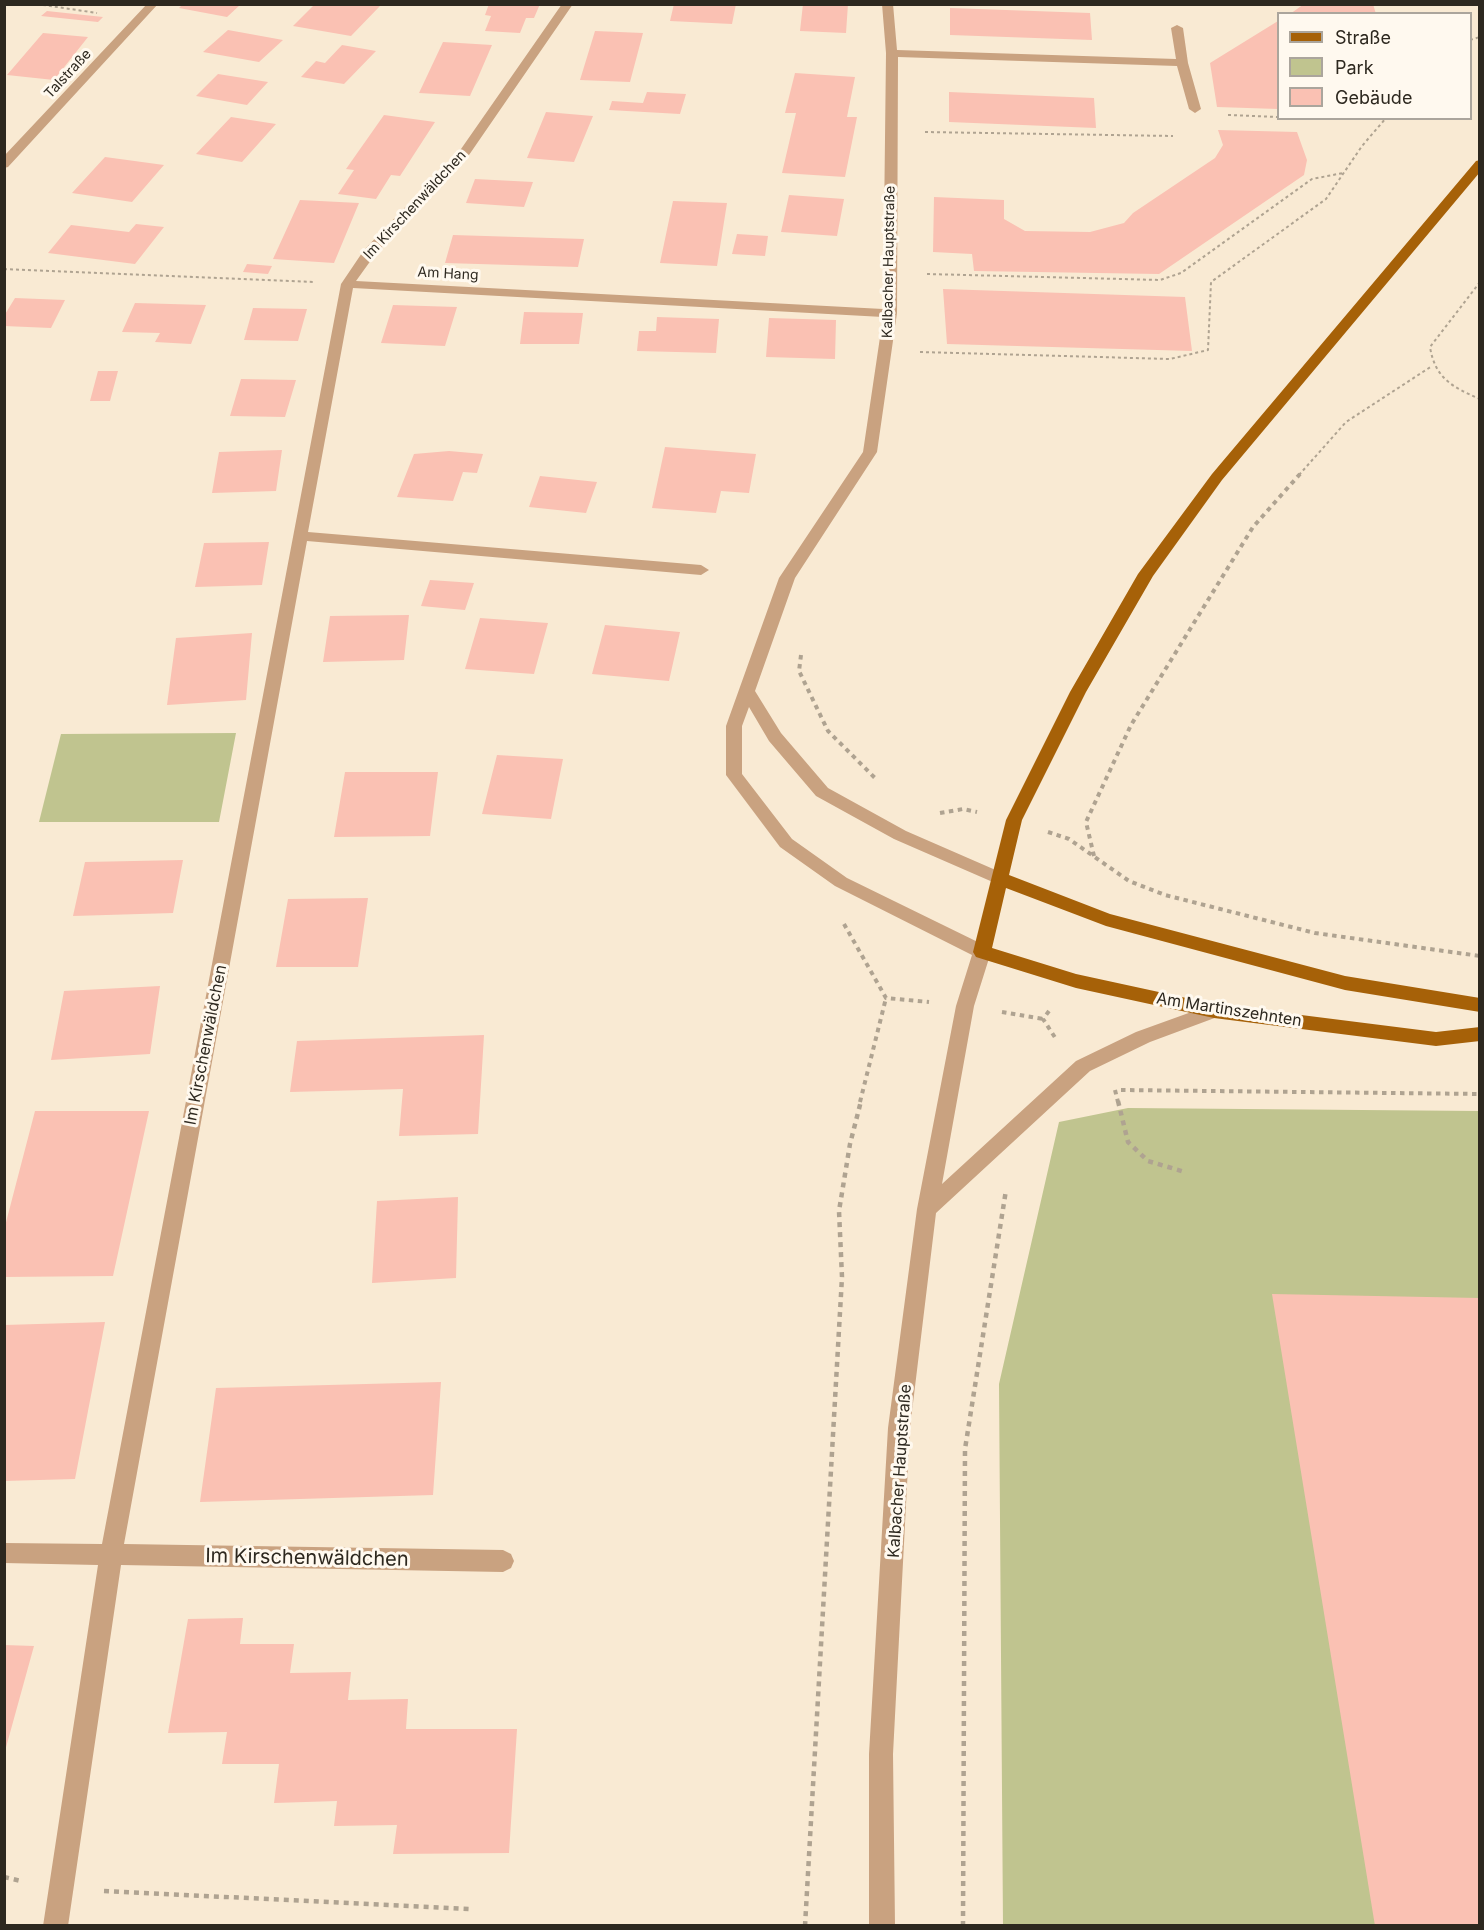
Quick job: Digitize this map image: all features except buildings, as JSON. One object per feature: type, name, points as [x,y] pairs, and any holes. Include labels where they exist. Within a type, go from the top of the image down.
[{"type":"main road","name":"Kalbacher Hauptstraße","points":[[982,952],[1014,820],[1078,692],[1146,574],[1217,477],[1350,321],[1479,164]]},
{"type":"main road","points":[[1001,879],[1106,919],[1345,983],[1479,1005]]},
{"type":"main road","name":"Am Martinszehnten","points":[[982,952],[1076,981],[1214,1011],[1436,1039],[1479,1034]]},
{"type":"street","name":"Talstraße","points":[[4,164],[153,4]]},
{"type":"street","name":"Im Kirschenwäldchen","points":[[56,1926],[111,1554],[347,284],[369,253],[465,152],[568,4]]},
{"type":"street","name":"Kalbacher Hauptstraße","points":[[882,1926],[881,1754],[893,1578],[899,1428],[927,1209],[965,1006],[982,952],[841,882],[786,843],[734,775],[734,726],[787,578],[870,452],[890,313],[892,52],[887,4]]},
{"type":"street","points":[[1177,28],[1182,63],[1196,111]]},
{"type":"street","points":[[892,52],[1182,63]]},
{"type":"street","name":"Am Hang","points":[[347,284],[890,313]]},
{"type":"street","points":[[302,536],[701,570]]},
{"type":"street","points":[[746,690],[775,737],[822,792],[900,835],[1001,879]]},
{"type":"street","points":[[927,1209],[1083,1066],[1143,1038],[1214,1011]]},
{"type":"street","name":"Im Kirschenwäldchen","points":[[4,1553],[503,1561]]},
{"type":"path","points":[[37,4],[139,20]]},
{"type":"path","points":[[891,131],[1175,136],[1196,111],[1277,117]]},
{"type":"path","points":[[886,351],[1170,359],[1208,350],[1211,282],[1326,200],[1343,173],[1384,120]]},
{"type":"path","points":[[891,274],[1160,280],[1181,273],[1311,179],[1343,173]]},
{"type":"path","points":[[4,269],[347,284]]},
{"type":"path","points":[[1479,282],[1430,347],[1432,366],[1449,385],[1479,399]]},
{"type":"path","points":[[1095,856],[1086,822],[1131,725],[1253,527],[1346,422],[1432,366]]},
{"type":"path","points":[[802,650],[799,671],[828,731],[883,784]]},
{"type":"path","points":[[1069,839],[1129,881],[1177,898],[1315,933],[1479,956]]},
{"type":"path","points":[[805,1926],[842,1277],[839,1211],[850,1144],[886,998]]},
{"type":"path","points":[[1115,1090],[1128,1142],[1148,1161],[1185,1172]]},
{"type":"path","points":[[1106,1097],[1115,1090],[1479,1094]]},
{"type":"path","points":[[963,1926],[965,1449],[1008,1179]]},
{"type":"path","points":[[61,1889],[471,1909]]},
{"type":"green space","points":[[236,733],[219,822],[39,822],[61,734]]},
{"type":"green space","points":[[1128,1108],[1479,1111],[1479,1925],[1003,1926],[999,1384],[1059,1122]]}]
